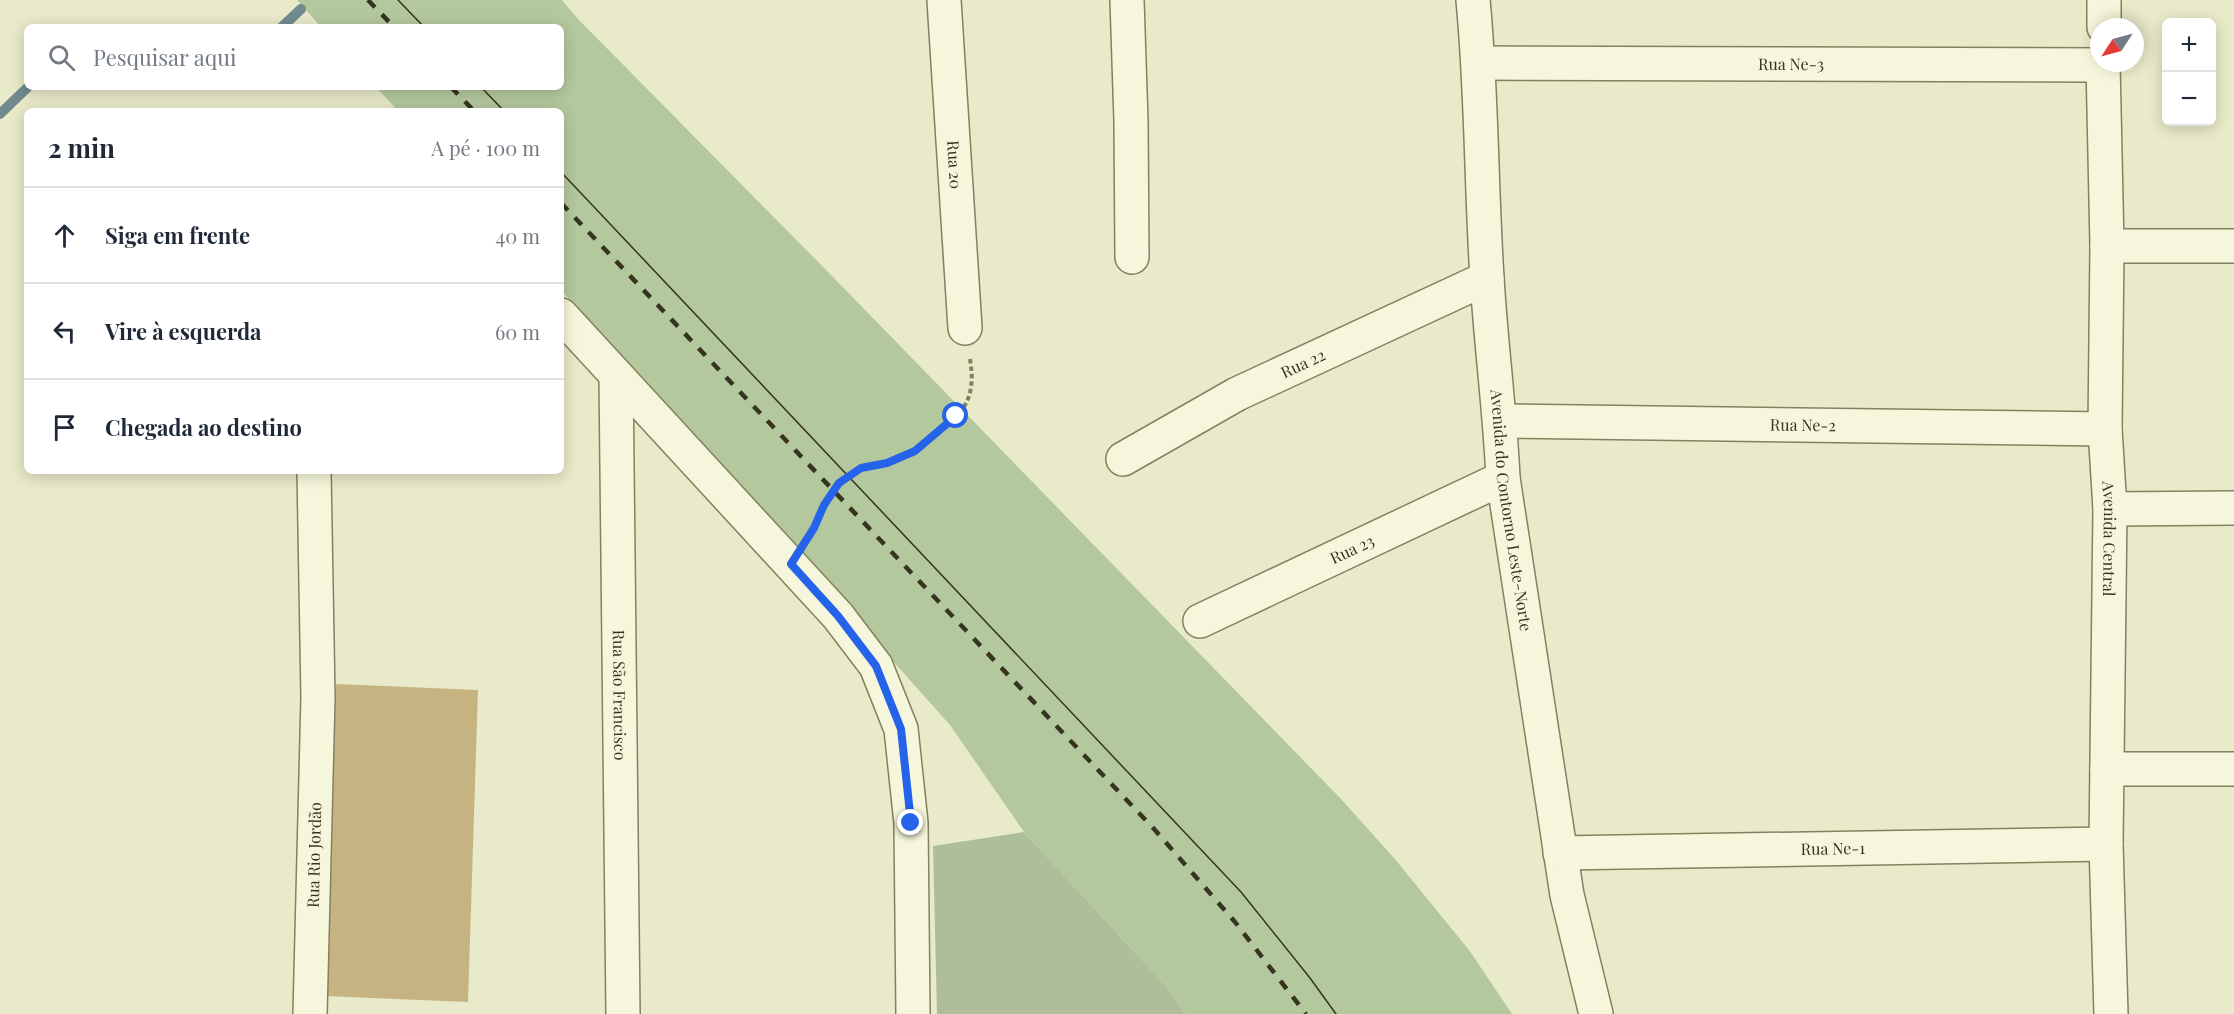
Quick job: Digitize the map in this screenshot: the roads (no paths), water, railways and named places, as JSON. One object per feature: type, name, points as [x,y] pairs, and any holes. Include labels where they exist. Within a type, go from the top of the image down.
[{"type":"street","name":"Rua 20","points":[[944,0],[965,328]]},
{"type":"street","points":[[1127,0],[1132,257]]},
{"type":"street","name":"Avenida do Contorno Leste-Norte","points":[[1473,0],[1479,63],[1487,278],[1501,421],[1503,478],[1567,895],[1596,1014]]},
{"type":"street","points":[[2104,0],[2104,18]]},
{"type":"street","name":"Rua Ne-3","points":[[1479,63],[2090,64]]},
{"type":"street","name":"Avenida Central","points":[[2103,72],[2107,246],[2105,429],[2110,508],[2106,844],[2111,1014]]},
{"type":"street","points":[[2107,246],[2234,246]]},
{"type":"street","name":"Rua 22","points":[[1123,459],[1237,394],[1487,278]]},
{"type":"street","points":[[564,318],[838,616],[876,666],[901,729],[911,823],[913,1014]]},
{"type":"street","name":"Rua São Francisco","points":[[616,375],[623,1014]]},
{"type":"street","name":"Rua Ne-2","points":[[1501,421],[2105,429]]},
{"type":"street","name":"Rua Rio Jordão","points":[[310,1014],[318,697],[314,474]]},
{"type":"street","name":"Rua 23","points":[[1200,621],[1503,478]]},
{"type":"street","points":[[2110,508],[2234,508]]},
{"type":"street","points":[[2107,769],[2234,769]]},
{"type":"street","name":"Rua Ne-1","points":[[1560,853],[2106,844]]},
{"type":"waterway","points":[[285,24],[301,9]]},
{"type":"waterway","points":[[0,114],[25,90]]},
{"type":"tram line","points":[[398,0],[421,24]]},
{"type":"tram line","points":[[484,90],[501,108]]},
{"type":"tram line","points":[[564,175],[1241,892],[1336,1014]]},
{"type":"railway","points":[[368,0],[391,24]]},
{"type":"railway","points":[[454,90],[471,108]]},
{"type":"railway","points":[[564,206],[1155,830],[1235,922],[1306,1014]]}]
